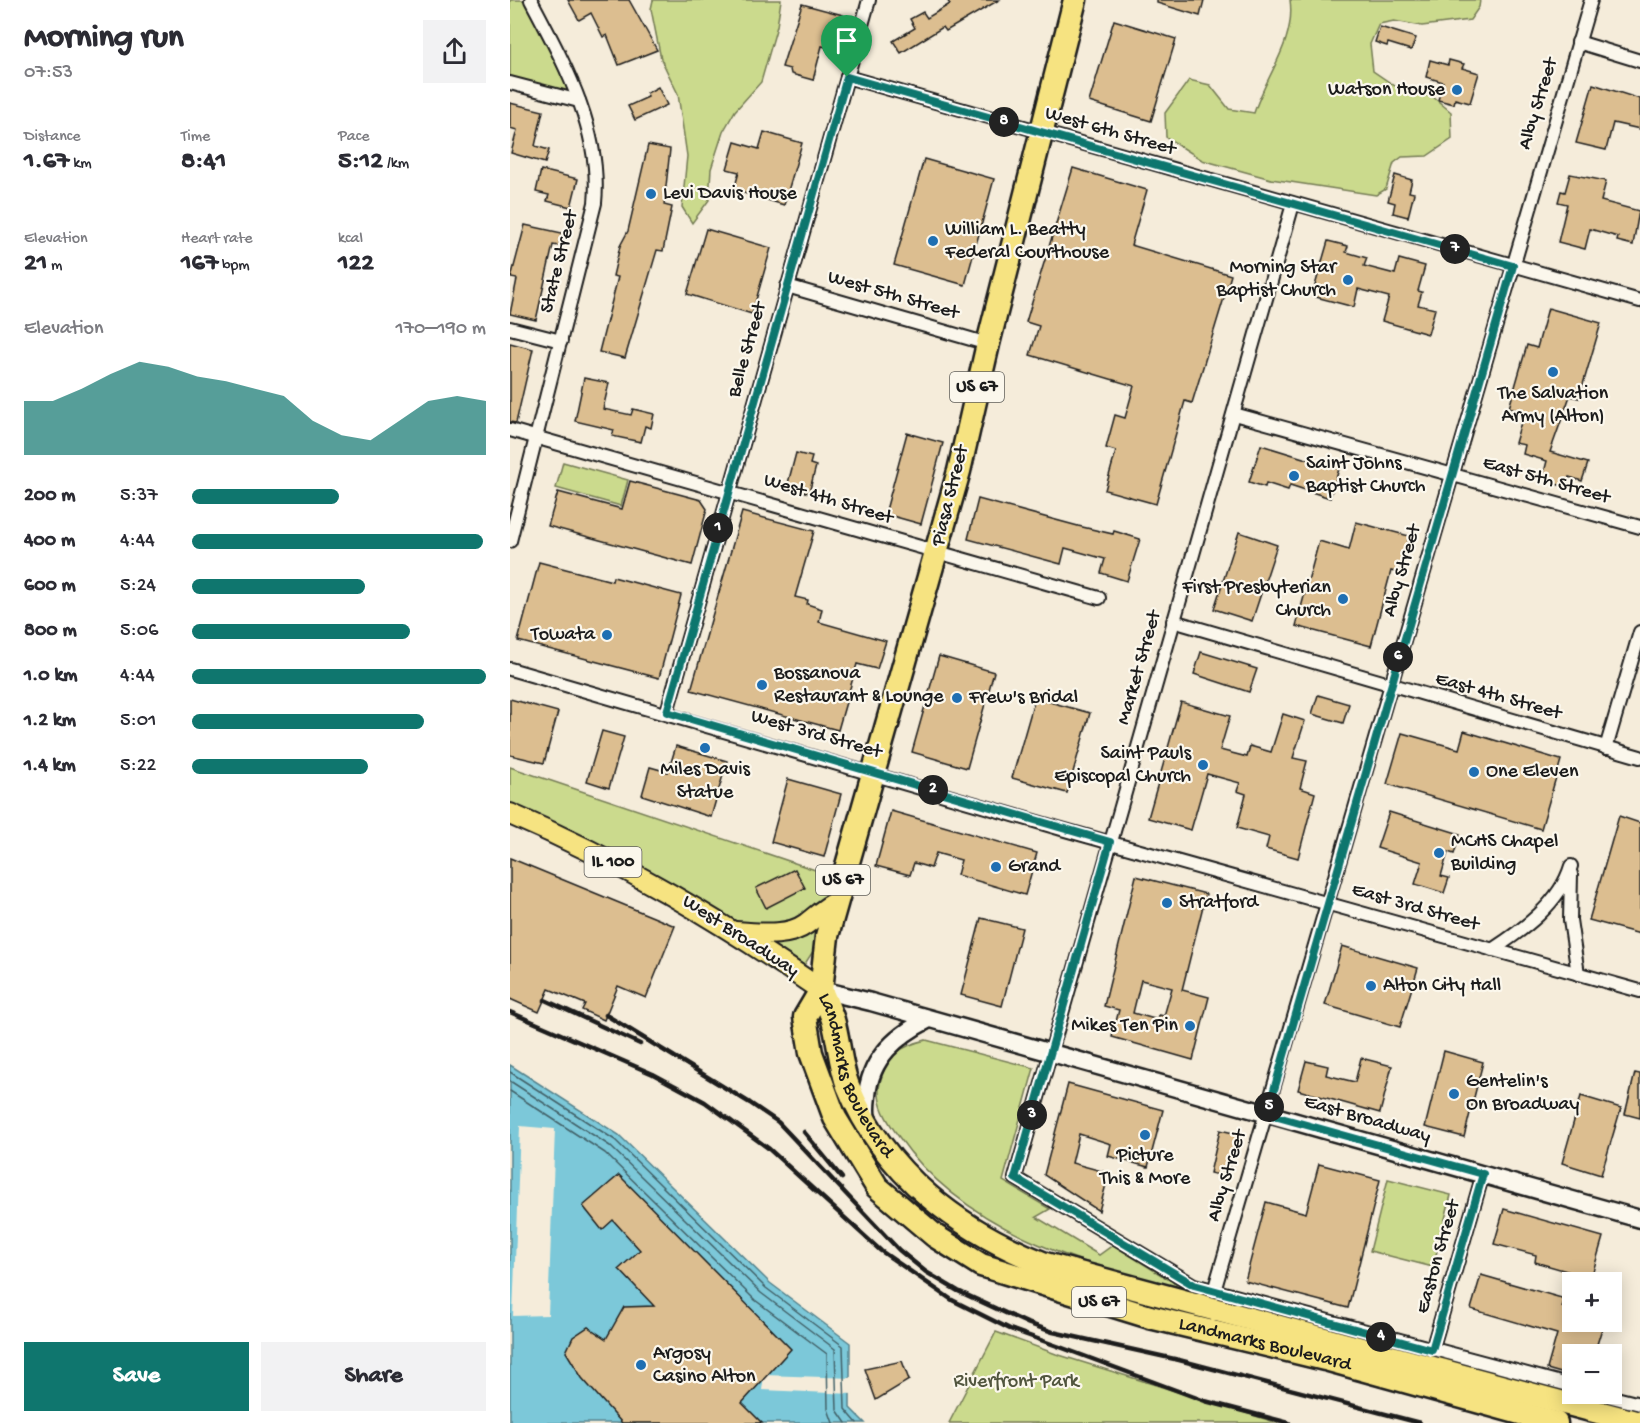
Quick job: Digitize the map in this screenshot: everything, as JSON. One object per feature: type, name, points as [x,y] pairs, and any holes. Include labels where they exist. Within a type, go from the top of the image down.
[{"type":"highway","name":"Piasa Street","points":[[821,990],[827,936],[937,553],[1074,0]]},
{"type":"highway","name":"Landmarks Boulevard","points":[[821,990],[832,1018],[847,1084],[871,1129],[887,1153],[934,1203],[966,1226],[1009,1250],[1046,1264],[1639,1423]]},
{"type":"highway","name":"Landmarks Boulevard","points":[[821,990],[805,1017],[811,1053],[835,1119],[877,1187],[935,1236],[981,1265],[1150,1317],[1325,1359],[1556,1423]]},
{"type":"main road","name":"West Broadway","points":[[510,814],[603,856],[665,889],[735,932],[821,990]]},
{"type":"main road","points":[[735,932],[786,932],[804,926],[825,907],[837,902]]},
{"type":"street","name":"State Street","points":[[510,541],[596,203],[598,179],[591,133],[579,101],[531,0]]},
{"type":"street","name":"Belle Street","points":[[667,712],[869,0]]},
{"type":"street","name":"Alby Street","points":[[1214,1291],[1591,0]]},
{"type":"street","points":[[1578,42],[1640,61]]},
{"type":"street","name":"West 6th Street","points":[[847,77],[1640,301]]},
{"type":"street","points":[[510,83],[579,101]]},
{"type":"street","name":"Market Street","points":[[1214,1291],[1179,1278],[1015,1178],[1293,204]]},
{"type":"street","name":"West 5th Street","points":[[787,286],[988,344]]},
{"type":"street","points":[[510,328],[561,341]]},
{"type":"street","name":"East 5th Street","points":[[1234,414],[1640,527]]},
{"type":"street","name":"West 4th Street","points":[[510,430],[1099,598]]},
{"type":"street","name":"East 4th Street","points":[[1173,621],[1389,686],[1640,757]]},
{"type":"street","points":[[1606,748],[1640,632]]},
{"type":"street","name":"West 3rd Street","points":[[510,669],[667,712],[1110,842]]},
{"type":"street","name":"East 3rd Street","points":[[1110,842],[1640,992]]},
{"type":"street","points":[[1492,950],[1533,920],[1561,888],[1571,866],[1570,920],[1578,974]]},
{"type":"street","name":"West Broadway","points":[[821,990],[1049,1053]]},
{"type":"street","points":[[871,1129],[866,1114],[868,1089],[874,1067],[883,1053],[896,1040],[929,1018]]},
{"type":"street","name":"East Broadway","points":[[1049,1053],[1640,1219]]},
{"type":"street","name":"Easton Street","points":[[1432,1350],[1483,1174]]},
{"type":"street","points":[[1214,1291],[1562,1383]]},
{"type":"street","points":[[1622,1400],[1640,1404]]},
{"type":"green space","points":[[510,0],[525,0],[571,96],[510,79]]},
{"type":"green space","points":[[653,0],[781,0],[777,26],[761,82],[735,111],[723,132],[711,169],[709,200],[692,223],[682,207],[687,156],[678,94],[661,59],[651,9]]},
{"type":"green space","points":[[1290,0],[1480,0],[1479,7],[1470,20],[1422,26],[1394,21],[1379,24],[1370,44],[1373,71],[1401,90],[1433,97],[1451,112],[1452,139],[1427,156],[1402,157],[1394,163],[1386,189],[1376,195],[1271,179],[1202,160],[1166,137],[1165,113],[1189,80],[1210,85],[1229,109],[1254,113],[1289,30]]},
{"type":"green space","points":[[563,462],[628,480],[621,506],[556,488]]},
{"type":"green space","points":[[510,767],[839,878],[821,939],[801,970],[510,807]]},
{"type":"green space","points":[[926,1040],[1034,1068],[1003,1181],[1050,1209],[1036,1217],[1099,1255],[1113,1245],[1184,1289],[1104,1268],[1065,1255],[1026,1238],[989,1219],[955,1196],[925,1169],[887,1119],[879,1098],[879,1090],[890,1059],[909,1045]]},
{"type":"green space","points":[[1388,1179],[1451,1195],[1433,1267],[1370,1251]]},
{"type":"green space","name":"Riverfront Park","points":[[996,1332],[1056,1354],[1278,1423],[949,1423]]},
{"type":"water","points":[[510,1065],[619,1135],[770,1283],[850,1343],[850,1408],[865,1423],[510,1423]]},
{"type":"pier","points":[[520,1126],[555,1129],[548,1315],[513,1316]]},
{"type":"pier","points":[[764,1375],[853,1378],[853,1394],[762,1390]]},
{"type":"building","points":[[568,0],[629,0],[657,50],[619,65],[607,35],[603,37],[591,13],[579,20]]},
{"type":"building","points":[[947,0],[999,0],[946,31],[943,27],[901,53],[893,41],[915,28],[910,19],[923,12],[927,18],[950,4]]},
{"type":"building","points":[[1157,0],[1204,0],[1200,16],[1157,3]]},
{"type":"building","points":[[802,4],[843,15],[833,49],[822,46],[813,80],[791,74],[790,69],[782,67]]},
{"type":"building","points":[[1114,20],[1176,39],[1151,121],[1089,102]]},
{"type":"building","points":[[1380,27],[1416,38],[1411,50],[1388,43],[1387,46],[1375,42]]},
{"type":"building","name":"Watson House","points":[[1430,60],[1448,65],[1449,60],[1464,64],[1462,68],[1479,73],[1470,103],[1455,99],[1454,104],[1438,100],[1443,82],[1426,77]]},
{"type":"building","points":[[1593,84],[1640,99],[1640,129],[1613,123],[1606,150],[1576,143]]},
{"type":"building","points":[[658,87],[667,105],[635,120],[628,106],[648,97],[647,93]]},
{"type":"building","points":[[510,103],[543,111],[535,146],[549,150],[545,163],[511,153],[517,130],[510,128]]},
{"type":"building","points":[[764,132],[802,143],[784,205],[734,190],[739,172],[727,169],[735,142],[759,149]]},
{"type":"building","points":[[648,145],[670,149],[664,205],[672,207],[663,251],[657,250],[625,358],[599,352],[618,277],[613,276],[620,246],[628,231]]},
{"type":"building","points":[[924,159],[994,179],[965,285],[894,265]]},
{"type":"building","points":[[1073,168],[1147,190],[1131,245],[1231,275],[1192,403],[1185,401],[1156,504],[1105,490],[1116,451],[1106,448],[1115,415],[1125,418],[1134,386],[1030,355],[1039,326],[1026,322]]},
{"type":"building","points":[[541,170],[578,179],[571,207],[547,201],[549,195],[536,192]]},
{"type":"building","points":[[1570,174],[1606,181],[1601,201],[1639,211],[1633,245],[1617,241],[1618,237],[1590,229],[1585,249],[1558,242],[1567,204],[1558,202],[1561,191],[1565,192]]},
{"type":"building","points":[[1395,175],[1412,180],[1409,192],[1414,193],[1408,217],[1393,213],[1395,203],[1388,201]]},
{"type":"building","points":[[525,225],[562,233],[559,246],[553,245],[536,320],[510,314],[517,279],[511,278]]},
{"type":"building","points":[[706,229],[771,248],[752,314],[687,294]]},
{"type":"building","points":[[1328,241],[1348,246],[1346,252],[1367,258],[1364,266],[1395,274],[1399,259],[1425,266],[1418,291],[1422,292],[1418,305],[1435,309],[1428,334],[1382,321],[1389,297],[1358,289],[1354,307],[1312,296]]},
{"type":"building","name":"The Salvation Army (Alton)","points":[[1548,308],[1601,323],[1579,398],[1570,396],[1550,452],[1588,463],[1582,481],[1569,477],[1566,487],[1542,480],[1547,461],[1523,454],[1525,445],[1515,443],[1524,412],[1509,408],[1527,345],[1537,348]]},
{"type":"building","points":[[510,343],[533,349],[516,423],[510,422]]},
{"type":"building","points":[[584,378],[609,383],[603,409],[631,415],[633,409],[654,414],[651,428],[645,426],[641,442],[612,436],[614,430],[575,421]]},
{"type":"building","points":[[907,433],[943,443],[921,524],[885,514]]},
{"type":"building","name":"Saint Johns Baptist Church","points":[[1261,445],[1339,469],[1330,498],[1290,485],[1288,490],[1266,483],[1265,487],[1249,482]]},
{"type":"building","points":[[796,453],[812,457],[810,464],[816,466],[809,493],[787,487]]},
{"type":"building","points":[[630,481],[701,500],[707,509],[692,565],[548,526],[558,492],[622,509]]},
{"type":"building","points":[[978,499],[1078,526],[1113,534],[1114,531],[1140,539],[1127,581],[1101,573],[1105,559],[1065,548],[1061,564],[968,539]]},
{"type":"building","points":[[742,512],[814,531],[795,597],[808,600],[807,604],[822,609],[819,622],[886,641],[877,669],[857,664],[838,730],[691,690]]},
{"type":"building","name":"First Presbyterian Church","points":[[1356,522],[1409,536],[1399,573],[1391,571],[1371,646],[1296,626],[1319,541],[1349,550]]},
{"type":"building","points":[[1239,532],[1277,545],[1252,621],[1214,609]]},
{"type":"building","points":[[539,562],[612,581],[613,577],[681,595],[659,678],[518,641]]},
{"type":"building","points":[[1201,652],[1257,669],[1249,692],[1194,674]]},
{"type":"building","name":"Frew's Bridal","points":[[939,656],[994,672],[967,768],[912,752]]},
{"type":"building","points":[[1318,695],[1349,704],[1343,723],[1312,714]]},
{"type":"building","points":[[1035,698],[1090,713],[1067,793],[1012,778]]},
{"type":"building","points":[[510,699],[558,712],[544,763],[510,755]]},
{"type":"building","points":[[1181,702],[1230,716],[1220,750],[1247,757],[1250,746],[1271,752],[1283,714],[1305,721],[1293,758],[1307,761],[1300,788],[1315,793],[1298,858],[1266,849],[1269,837],[1237,828],[1246,794],[1237,791],[1240,783],[1207,774],[1191,830],[1148,818]]},
{"type":"building","points":[[602,731],[624,737],[609,788],[587,781]]},
{"type":"building","name":"One Eleven","points":[[1464,731],[1561,760],[1541,829],[1387,784],[1402,733],[1459,749]]},
{"type":"building","points":[[676,746],[727,761],[711,817],[642,795],[650,767],[668,772]]},
{"type":"building","points":[[788,779],[841,794],[824,857],[771,842]]},
{"type":"building","points":[[891,811],[1037,853],[1025,895],[957,875],[961,860],[936,853],[931,868],[914,863],[910,875],[876,866]]},
{"type":"building","name":"MCHS Chapel Building","points":[[1389,812],[1460,834],[1454,854],[1448,852],[1441,876],[1449,878],[1444,893],[1415,884],[1422,862],[1377,848]]},
{"type":"building","points":[[1619,816],[1640,823],[1640,934],[1589,920]]},
{"type":"building","points":[[510,858],[675,926],[646,998],[618,986],[604,1020],[582,1010],[585,1004],[549,989],[539,1012],[510,999]]},
{"type":"building","points":[[795,869],[805,888],[766,908],[756,888]]},
{"type":"building","points":[[1136,876],[1206,894],[1182,990],[1209,997],[1193,1060],[1112,1037],[1119,1010],[1104,1006]],"holes":[[[1141,980],[1172,988],[1164,1016],[1159,1015],[1158,1020],[1133,1013]]]},
{"type":"building","points":[[981,918],[1022,928],[1002,1006],[961,995]]},
{"type":"building","name":"Alton City Hall","points":[[1342,946],[1418,968],[1400,1027],[1325,1005]]},
{"type":"building","name":"Gentelin's On Broadway","points":[[1444,1051],[1483,1062],[1464,1137],[1425,1127]]},
{"type":"building","points":[[1361,1058],[1392,1066],[1380,1113],[1298,1090],[1306,1061],[1328,1066],[1326,1075],[1355,1082]]},
{"type":"building","points":[[1635,1073],[1640,1074],[1640,1118],[1625,1114]]},
{"type":"building","points":[[1068,1084],[1163,1110],[1148,1167],[1108,1156],[1111,1144],[1079,1134],[1072,1163],[1109,1173],[1099,1211],[1044,1175]]},
{"type":"building","points":[[1581,1096],[1621,1108],[1601,1175],[1562,1163]]},
{"type":"building","points":[[1220,1130],[1238,1134],[1227,1177],[1210,1173]]},
{"type":"building","points":[[1319,1164],[1380,1180],[1348,1308],[1245,1281],[1266,1202],[1306,1213]]},
{"type":"building","points":[[619,1175],[791,1349],[742,1403],[762,1423],[622,1423],[582,1378],[566,1352],[573,1337],[588,1327],[606,1339],[624,1307],[654,1306],[619,1269],[640,1250],[613,1220],[602,1230],[583,1206]]},
{"type":"building","points":[[1504,1209],[1603,1237],[1593,1272],[1570,1272],[1535,1262],[1536,1255],[1494,1244]]},
{"type":"building","points":[[1481,1275],[1562,1298],[1562,1332],[1601,1332],[1597,1344],[1562,1344],[1562,1373],[1547,1369],[1557,1334],[1471,1309]]},
{"type":"building","points":[[902,1361],[909,1380],[876,1400],[865,1369]]},
{"type":"railway","points":[[545,1000],[640,1044]]},
{"type":"railway","points":[[510,1012],[653,1074],[705,1102],[768,1148],[881,1251],[952,1300],[1010,1329],[1205,1401],[1289,1423]]},
{"type":"railway","points":[[606,1015],[778,1122],[899,1250],[926,1272],[958,1291],[1027,1323],[1053,1332],[1179,1360],[1420,1423]]},
{"type":"railway","points":[[804,1132],[842,1178]]},
{"type":"place","name":"Watson House","points":[[1457,90]]},
{"type":"place","name":"Levi Davis House","points":[[651,194]]},
{"type":"place","name":"William L. Beatty Federal Courthouse","points":[[933,241]]},
{"type":"place","name":"Morning Star Baptist Church","points":[[1348,280]]},
{"type":"place","name":"The Salvation Army (Alton)","points":[[1553,372]]},
{"type":"place","name":"Saint Johns Baptist Church","points":[[1294,476]]},
{"type":"place","name":"First Presbyterian Church","points":[[1343,599]]},
{"type":"place","name":"Towata","points":[[607,635]]},
{"type":"place","name":"Bossanova Restaurant & Lounge","points":[[762,685]]},
{"type":"place","name":"Frew's Bridal","points":[[957,698]]},
{"type":"place","name":"Miles Davis Statue","points":[[705,748]]},
{"type":"place","name":"Saint Pauls Episcopal Church","points":[[1203,765]]},
{"type":"place","name":"One Eleven","points":[[1474,772]]},
{"type":"place","name":"MCHS Chapel Building","points":[[1439,853]]},
{"type":"place","name":"Grand","points":[[996,867]]},
{"type":"place","name":"Stratford","points":[[1167,903]]},
{"type":"place","name":"Alton City Hall","points":[[1371,986]]},
{"type":"place","name":"Mikes Ten Pin","points":[[1190,1026]]},
{"type":"place","name":"Gentelin's On Broadway","points":[[1454,1094]]},
{"type":"place","name":"Picture This & More","points":[[1145,1135]]},
{"type":"place","name":"Argosy Casino Alton","points":[[641,1365]]},
{"type":"route","points":[[847,77],[1513,266],[1389,686],[1267,1114],[1483,1174],[1432,1350],[1194,1285],[1015,1178],[1110,842],[667,712],[847,77]]}]
